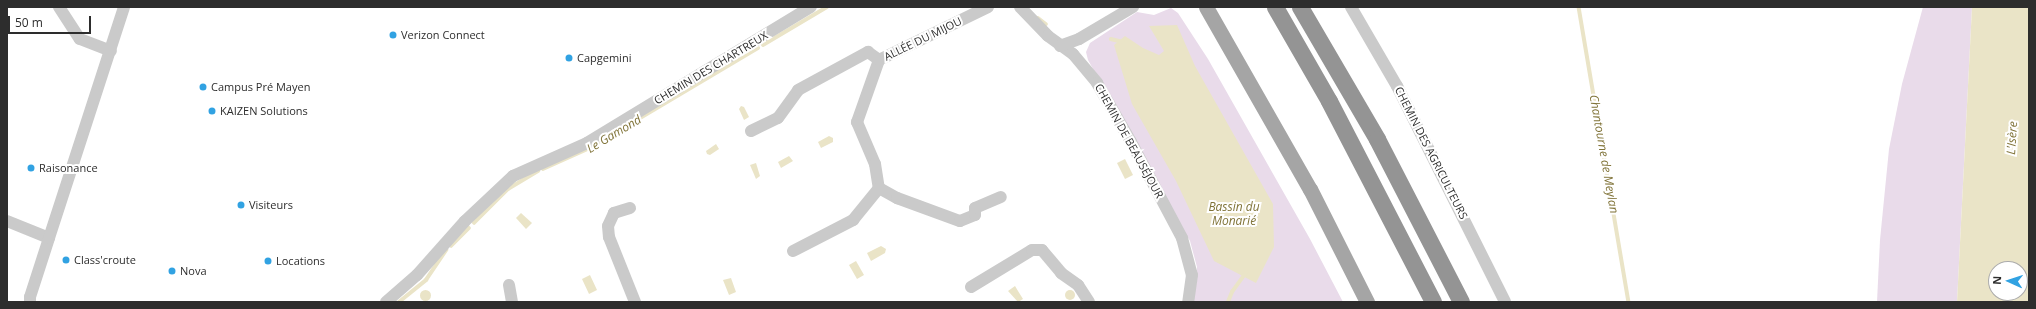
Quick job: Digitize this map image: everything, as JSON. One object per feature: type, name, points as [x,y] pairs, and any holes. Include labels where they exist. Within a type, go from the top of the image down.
[{"type":"highway","points":[[1275,7],[1332,108],[1433,302]]},
{"type":"highway","points":[[1300,7],[1377,139],[1460,302]]},
{"type":"main road","points":[[1206,7],[1310,188],[1367,302]]},
{"type":"street","points":[[59,7],[80,39],[111,51]]},
{"type":"street","points":[[30,302],[30,297],[48,238],[111,51],[124,7]]},
{"type":"street","name":"CHEMIN DES CHARTREUX","points":[[386,302],[417,275],[465,222],[513,176],[588,143],[811,7]]},
{"type":"street","name":"ALLÉE DU MIJOU","points":[[879,188],[875,164],[857,122],[879,60],[988,7]]},
{"type":"street","name":"CHEMIN DE BEAUSÉJOUR","points":[[1020,7],[1060,46],[1073,54],[1097,83],[1182,238],[1192,275],[1188,302]]},
{"type":"street","points":[[1060,46],[1079,39],[1133,7]]},
{"type":"street","name":"CHEMIN DES AGRICULTEURS","points":[[1351,7],[1396,86],[1505,302]]},
{"type":"street","name":"ALLÉE DU MIJOU","points":[[751,131],[778,118],[798,90],[805,86],[868,52],[879,60]]},
{"type":"street","points":[[793,251],[853,220],[879,188],[897,198],[960,221],[975,215],[975,208],[1001,197]]},
{"type":"street","points":[[630,208],[614,213],[608,226],[609,237],[635,302]]},
{"type":"street","points":[[7,221],[48,238]]},
{"type":"street","points":[[971,287],[1032,250],[1042,250],[1049,255],[1061,273],[1078,285],[1089,302]]},
{"type":"street","points":[[509,285],[512,302]]},
{"type":"shaded area","points":[[1923,7],[1972,7],[1957,302],[1877,302],[1880,240],[1889,149],[1902,84]]},
{"type":"shaded area","points":[[1171,8],[1178,13],[1208,59],[1310,239],[1343,302],[1193,302],[1197,267],[1190,241],[1088,60],[1086,52],[1090,43],[1137,12],[1154,15]]},
{"type":"water","name":"L'Isère","points":[[1972,7],[2029,7],[2029,302],[1957,302]]},
{"type":"water","name":"Bassin du Monarié","points":[[1177,25],[1195,66],[1273,204],[1274,247],[1256,283],[1214,261],[1176,181],[1132,104],[1114,45],[1125,36],[1143,48],[1159,55],[1164,51],[1149,26]]},
{"type":"water","points":[[741,106],[744,107],[749,117],[744,120],[739,109]]},
{"type":"water","points":[[829,136],[833,138],[833,142],[821,148],[818,142]]},
{"type":"water","points":[[716,144],[719,149],[710,155],[707,154],[706,151]]},
{"type":"water","points":[[789,156],[793,161],[781,168],[778,162]]},
{"type":"water","points":[[1125,159],[1133,175],[1125,179],[1117,163]]},
{"type":"water","points":[[756,163],[760,176],[756,179],[750,165]]},
{"type":"water","points":[[521,213],[532,223],[526,229],[516,218]]},
{"type":"water","points":[[881,246],[886,249],[885,253],[871,261],[867,253]]},
{"type":"water","points":[[856,261],[864,275],[857,279],[849,265]]},
{"type":"water","points":[[590,275],[597,290],[589,294],[582,279]]},
{"type":"water","points":[[731,278],[736,292],[729,295],[723,280]]},
{"type":"water","points":[[1015,286],[1023,299],[1018,302],[1008,291]]},
{"type":"water","points":[[425,289],[429,291],[431,295],[429,299],[425,301],[421,299],[419,295],[421,291]]},
{"type":"water","points":[[1070,290],[1075,295],[1070,300],[1065,295]]},
{"type":"waterway","name":"Le Gamond","points":[[763,45],[827,7]]},
{"type":"waterway","name":"Chantourne de Meylan","points":[[1579,7],[1629,302]]},
{"type":"waterway","name":"Le Gamond","points":[[1038,18],[1046,24]]},
{"type":"waterway","name":"Le Gamond","points":[[1111,39],[1123,42]]},
{"type":"waterway","name":"Le Gamond","points":[[598,143],[758,48]]},
{"type":"waterway","name":"Le Gamond","points":[[543,169],[592,147]]},
{"type":"waterway","name":"Le Gamond","points":[[474,223],[508,189],[538,171]]},
{"type":"waterway","name":"Le Gamond","points":[[451,246],[469,228]]},
{"type":"waterway","name":"Le Gamond","points":[[399,302],[426,280],[446,250]]},
{"type":"waterway","points":[[1228,302],[1232,292],[1246,273]]},
{"type":"place","name":"Verizon Connect","points":[[393,35]]},
{"type":"place","name":"Capgemini","points":[[569,58]]},
{"type":"place","name":"Campus Pré Mayen","points":[[203,87]]},
{"type":"place","name":"KAIZEN Solutions","points":[[212,111]]},
{"type":"place","name":"Raisonance","points":[[31,168]]},
{"type":"place","name":"Visiteurs","points":[[241,205]]},
{"type":"place","name":"Class'croute","points":[[66,260]]},
{"type":"place","name":"Locations","points":[[268,261]]},
{"type":"place","name":"Nova","points":[[172,271]]}]
